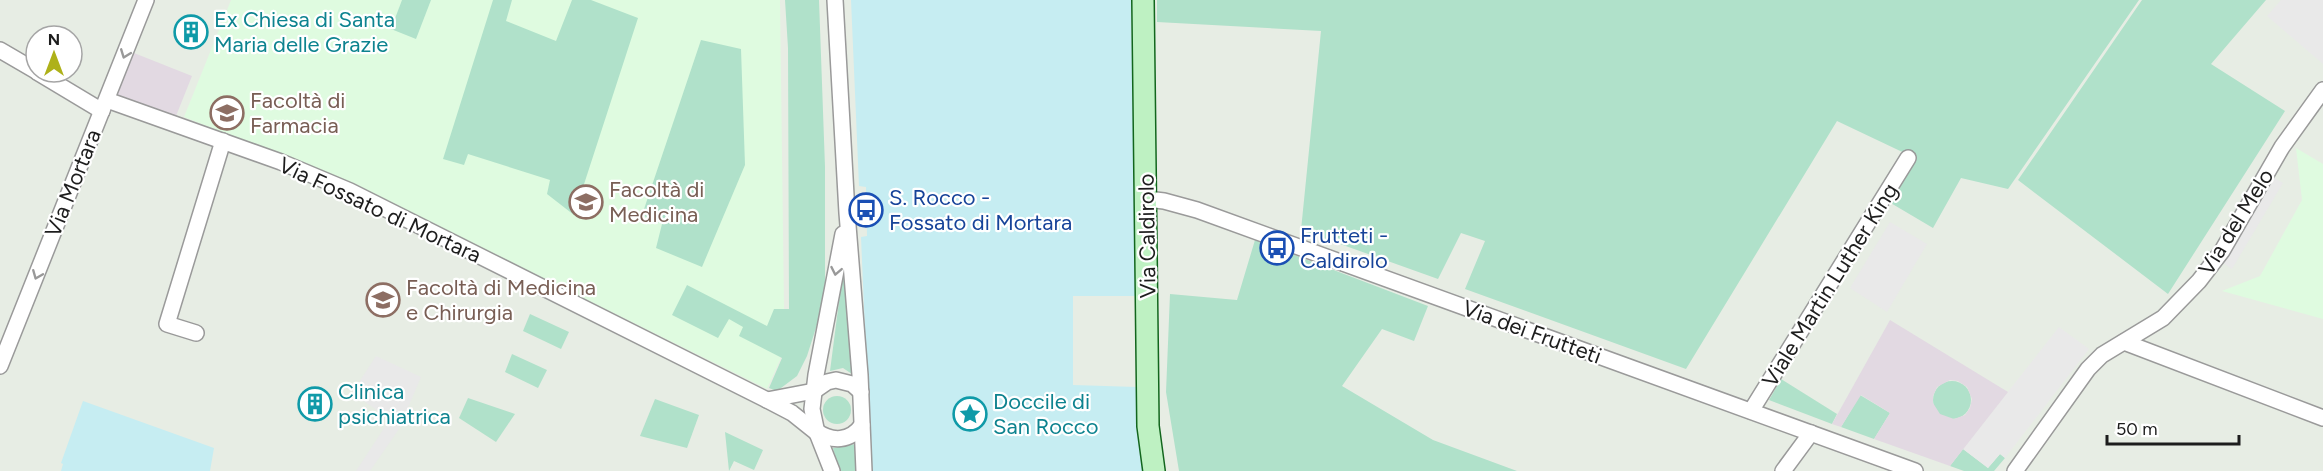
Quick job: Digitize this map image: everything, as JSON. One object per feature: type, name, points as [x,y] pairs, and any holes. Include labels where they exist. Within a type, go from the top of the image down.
[{"type":"main road","name":"Via Caldirolo","points":[[1143,0],[1148,426],[1154,471]]},
{"type":"street","name":"Via Mortara","points":[[0,366],[146,0]]},
{"type":"street","points":[[835,0],[847,213],[861,392],[864,471]]},
{"type":"street","name":"Via Fossato di Mortara","points":[[0,50],[24,64]]},
{"type":"street","name":"Via Fossato di Mortara","points":[[61,84],[104,105],[181,126],[281,162],[350,191],[767,400],[792,413],[817,432]]},
{"type":"street","name":"Via del Melo","points":[[2015,471],[2088,369],[2102,355],[2163,318],[2199,281],[2222,251],[2282,147],[2323,90]]},
{"type":"street","points":[[196,333],[167,324],[223,141]]},
{"type":"street","name":"Viale Martin Luther King","points":[[1751,411],[1908,158]]},
{"type":"street","name":"Via dei Frutteti","points":[[1147,199],[1197,210],[1915,471]]},
{"type":"street","points":[[832,471],[817,432],[812,409],[847,213]]},
{"type":"street","points":[[2124,342],[2323,418]]},
{"type":"street","points":[[767,400],[814,391],[826,382],[836,380],[852,384],[861,392]]},
{"type":"street","points":[[817,432],[832,439],[842,439],[851,436],[862,426]]},
{"type":"street","points":[[1783,471],[1811,433]]},
{"type":"shaded area","name":"Facoltà di Medicina","points":[[231,0],[780,0],[784,308],[780,360],[767,389],[351,183],[184,117]]},
{"type":"shaded area","points":[[402,0],[431,0],[416,39],[391,29]]},
{"type":"shaded area","points":[[493,0],[512,0],[506,21],[556,41],[572,0],[591,0],[638,18],[574,215],[547,194],[550,180],[468,154],[464,165],[443,159]]},
{"type":"shaded area","points":[[785,0],[819,0],[825,167],[825,282],[821,312],[807,356],[797,376],[777,391],[769,388],[782,358],[739,336],[743,327],[729,319],[718,338],[672,315],[687,285],[767,326],[774,309],[789,309],[788,48]]},
{"type":"shaded area","points":[[851,0],[1131,0],[1136,296],[1073,296],[1073,385],[1137,387],[1144,471],[871,471],[861,237],[867,236],[866,187],[859,186]]},
{"type":"shaded area","points":[[1157,0],[2139,0],[2008,189],[1961,178],[1933,228],[1889,202],[1915,158],[1837,121],[1686,369],[1465,289],[1485,241],[1461,233],[1438,279],[1301,230],[1321,31],[1157,22]]},
{"type":"shaded area","points":[[2142,0],[2266,0],[2211,64],[2285,111],[2168,294],[2018,180]]},
{"type":"shaded area","points":[[2281,0],[2323,0],[2323,64],[2267,16]]},
{"type":"shaded area","points":[[701,40],[741,49],[745,165],[702,267],[656,248],[662,224],[642,215]]},
{"type":"shaded area","points":[[129,51],[192,76],[172,126],[108,104]]},
{"type":"shaded area","points":[[2296,148],[2323,164],[2323,319],[2222,291],[2260,276],[2302,200]]},
{"type":"shaded area","points":[[2273,177],[2283,183],[2232,269],[2223,263]]},
{"type":"shaded area","points":[[1890,222],[1927,244],[1887,312],[1850,288]]},
{"type":"shaded area","points":[[1255,240],[1428,306],[1414,341],[1382,329],[1342,386],[1433,440],[1517,471],[1179,471],[1166,392],[1170,294],[1237,300]]},
{"type":"shaded area","points":[[844,263],[852,374],[843,368],[830,371]]},
{"type":"shaded area","points":[[530,314],[569,332],[561,349],[523,331]]},
{"type":"shaded area","points":[[1890,320],[2008,392],[1950,466],[1874,439],[1890,413],[1861,395],[1841,427],[1832,424]],"holes":[[[1950,380],[1958,381],[1967,387],[1972,399],[1965,415],[1954,419],[1940,414],[1933,403],[1933,396],[1937,387]]]},
{"type":"shaded area","points":[[2059,327],[2089,349],[2005,458],[2000,454],[1988,468],[1963,449]]},
{"type":"shaded area","points":[[512,354],[547,370],[538,388],[505,372]]},
{"type":"shaded area","points":[[376,356],[421,377],[399,429],[370,471],[356,471],[390,419],[352,393]]},
{"type":"shaded area","points":[[1781,379],[1837,414],[1832,424],[1769,400]]},
{"type":"shaded area","points":[[1952,381],[1966,386],[1971,400],[1966,414],[1952,419],[1938,414],[1933,400],[1938,386]]},
{"type":"shaded area","points":[[1860,395],[1890,413],[1874,439],[1841,427]]},
{"type":"shaded area","points":[[837,396],[847,400],[851,410],[847,420],[837,424],[827,420],[823,410],[827,400]]},
{"type":"shaded area","points":[[468,398],[515,414],[496,442],[459,418]]},
{"type":"shaded area","points":[[655,399],[699,415],[687,448],[640,436]]},
{"type":"shaded area","points":[[83,401],[214,448],[210,471],[61,471],[63,464],[61,463]]},
{"type":"shaded area","points":[[725,432],[763,450],[754,470],[734,461],[729,471]]},
{"type":"shaded area","points":[[856,444],[857,471],[839,471],[833,448]]},
{"type":"shaded area","points":[[1963,449],[1988,468],[2000,454],[2005,458],[1994,471],[1964,471],[1950,466]]},
{"type":"place","name":"Ex Chiesa di Santa Maria delle Grazie","points":[[191,32]]},
{"type":"place","name":"Facoltà di Farmacia","points":[[227,113]]},
{"type":"place","name":"Facoltà di Medicina","points":[[586,202]]},
{"type":"place","name":"S. Rocco - Fossato di Mortara","points":[[866,210]]},
{"type":"place","name":"Frutteti - Caldirolo","points":[[1277,248]]},
{"type":"place","name":"Facoltà di Medicina e Chirurgia","points":[[383,300]]},
{"type":"place","name":"Clinica psichiatrica","points":[[315,404]]},
{"type":"place","name":"Doccile di San Rocco","points":[[970,414]]}]
